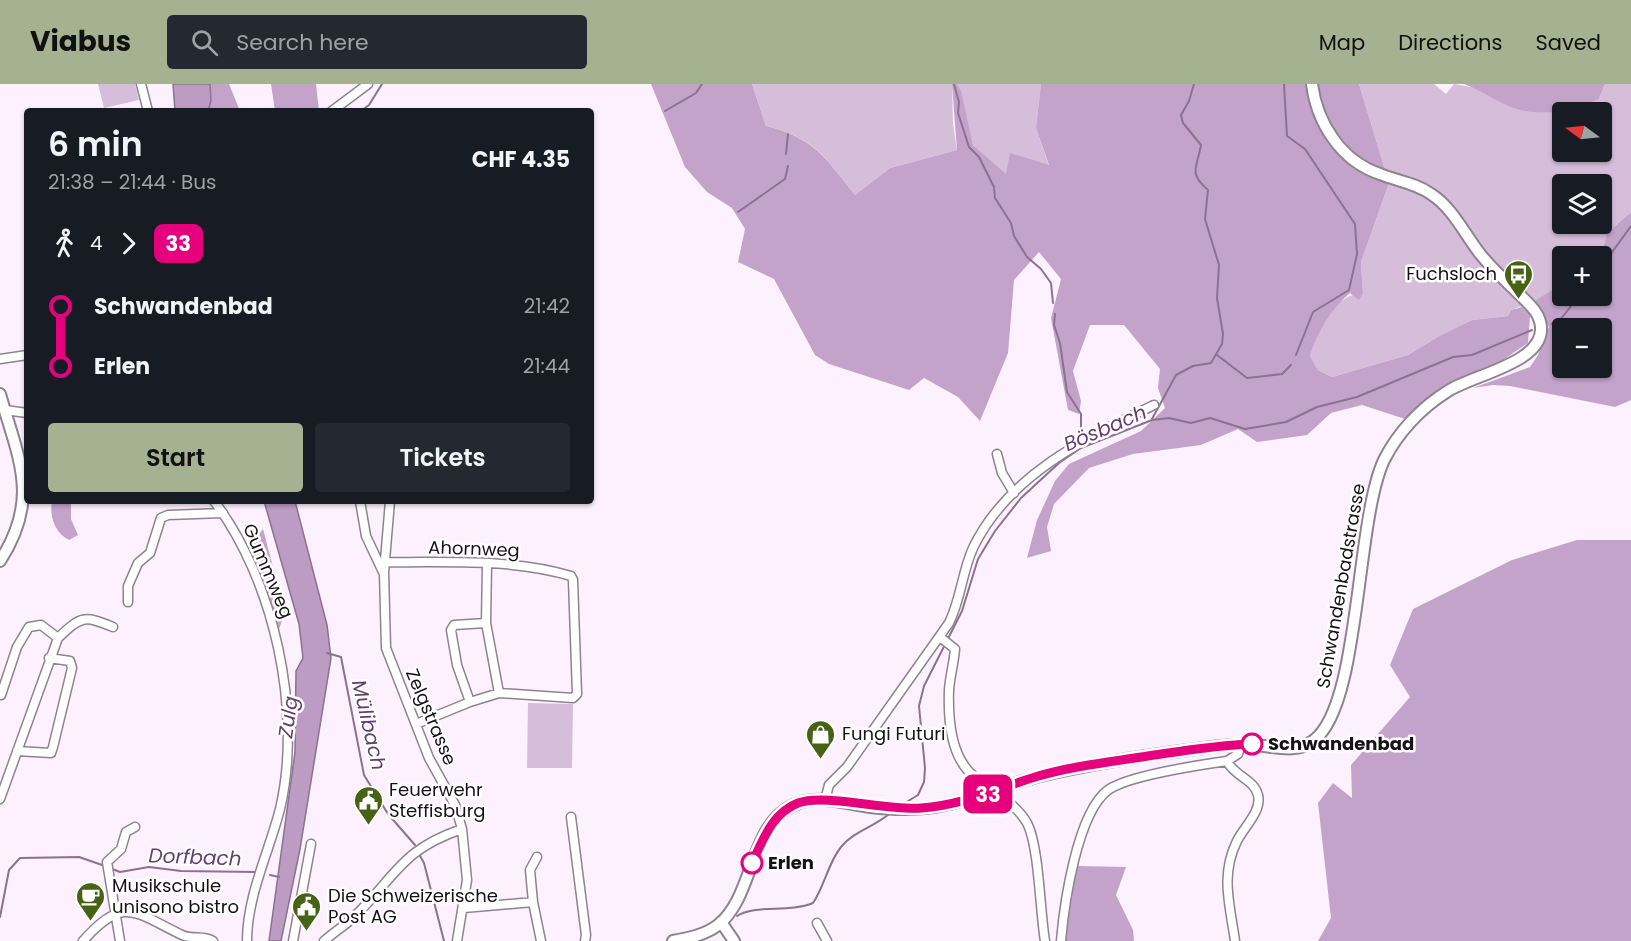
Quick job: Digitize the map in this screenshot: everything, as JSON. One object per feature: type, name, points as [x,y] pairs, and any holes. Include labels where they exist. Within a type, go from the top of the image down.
[{"type":"street","points":[[141,84],[147,108]]},
{"type":"street","points":[[336,108],[368,84]]},
{"type":"street","name":"Schwandenbadstrasse","points":[[721,922],[737,900],[773,822],[794,805],[810,800],[825,800],[881,808],[944,806],[994,793],[1036,777],[1093,764],[1240,745],[1294,749],[1310,744],[1326,729],[1344,674],[1371,500],[1385,459],[1402,432],[1426,407],[1461,384],[1523,358],[1533,350],[1541,332],[1539,319],[1531,305],[1486,262],[1440,201],[1420,187],[1365,168],[1346,154],[1332,137],[1319,113],[1311,84]]},
{"type":"street","points":[[0,359],[24,355]]},
{"type":"street","points":[[0,394],[23,469],[24,491],[16,531],[0,561]]},
{"type":"street","points":[[825,800],[829,785],[847,767],[945,640],[968,560],[977,541],[1014,493],[1071,447],[1154,405]]},
{"type":"street","points":[[5,410],[24,413]]},
{"type":"street","points":[[997,454],[1002,473],[1014,493]]},
{"type":"street","name":"Gummweg","points":[[216,504],[237,533],[271,613],[278,641],[285,709],[284,779],[280,808],[249,915],[247,941]]},
{"type":"street","points":[[361,504],[369,544],[384,572]]},
{"type":"street","name":"Zelgstrasse","points":[[390,504],[384,572],[386,648],[394,676],[429,758],[455,805],[462,829],[467,868],[464,908],[457,941]]},
{"type":"street","points":[[128,602],[129,586],[138,563],[150,553],[161,518],[168,515],[223,513]]},
{"type":"street","name":"Ahornweg","points":[[385,562],[487,564],[571,576],[577,694],[573,698],[561,699],[499,693]]},
{"type":"street","points":[[416,724],[499,693],[486,623],[487,564]]},
{"type":"street","points":[[0,799],[58,638],[76,621],[88,617],[113,627]]},
{"type":"street","points":[[470,702],[457,665],[452,630],[454,625],[486,623]]},
{"type":"street","points":[[1,695],[17,647],[29,627],[41,625],[58,638]]},
{"type":"street","points":[[945,640],[955,652],[949,704],[955,749],[967,770],[1025,819],[1031,832],[1045,941]]},
{"type":"street","points":[[17,751],[51,753],[72,668],[70,661],[49,658]]},
{"type":"street","points":[[1061,941],[1070,875],[1090,813],[1105,793],[1123,783],[1227,761],[1238,754],[1240,745]]},
{"type":"street","points":[[1227,761],[1233,772],[1255,788],[1258,800],[1228,864],[1226,884],[1235,941]]},
{"type":"street","points":[[571,817],[585,941]]},
{"type":"street","points":[[120,941],[107,867],[121,849],[126,832],[135,827]]},
{"type":"street","points":[[324,941],[355,916],[413,852],[426,843],[462,829]]},
{"type":"street","points":[[293,941],[311,844]]},
{"type":"street","points":[[537,857],[530,870],[532,902],[541,941]]},
{"type":"street","points":[[464,908],[532,902]]},
{"type":"street","points":[[83,941],[99,922],[115,912],[149,917],[184,936],[213,941]]},
{"type":"street","points":[[673,941],[700,935],[721,922],[734,941]]},
{"type":"street","points":[[817,923],[827,941]]},
{"type":"shaded area","points":[[98,84],[135,84],[139,100],[104,108]]},
{"type":"shaded area","points":[[173,84],[210,84],[209,108],[175,108]]},
{"type":"shaded area","points":[[210,84],[229,84],[239,108],[209,108]]},
{"type":"shaded area","points":[[271,84],[316,84],[319,108],[275,108]]},
{"type":"shaded area","points":[[651,84],[752,84],[766,126],[796,136],[807,143],[826,160],[855,195],[890,168],[957,150],[952,84],[957,84],[961,91],[973,145],[1006,174],[1010,153],[1049,165],[1036,128],[1041,84],[1359,84],[1389,183],[1361,262],[1363,293],[1359,300],[1350,293],[1336,306],[1326,322],[1310,356],[1318,370],[1332,377],[1408,355],[1472,320],[1508,316],[1511,310],[1522,307],[1530,316],[1528,343],[1503,360],[1450,383],[1405,419],[1362,405],[1331,413],[1307,435],[1257,442],[1238,429],[1201,445],[1133,454],[1089,468],[1054,504],[1047,527],[1051,551],[1027,558],[1037,520],[1055,481],[1069,464],[1141,431],[1165,408],[1158,388],[1160,369],[1124,325],[1090,325],[1073,371],[1081,401],[1079,414],[1068,410],[1051,318],[1061,279],[1039,252],[1014,280],[1008,353],[980,421],[958,397],[924,378],[909,390],[829,364],[815,355],[774,279],[738,262],[745,229],[732,208],[707,192],[685,167]]},
{"type":"shaded area","points":[[752,84],[952,84],[953,124],[957,150],[890,168],[855,195],[827,160],[808,143],[796,136],[766,126]]},
{"type":"shaded area","points":[[957,84],[1041,84],[1036,128],[1049,166],[1006,175],[973,145]]},
{"type":"shaded area","points":[[1359,84],[1434,84],[1446,94],[1454,84],[1599,99],[1605,84],[1631,84],[1631,212],[1612,229],[1612,174],[1552,174],[1552,234],[1607,234],[1604,246],[1552,246],[1552,289],[1533,302],[1511,310],[1508,316],[1472,320],[1408,355],[1332,377],[1318,370],[1310,356],[1322,325],[1335,307],[1352,295],[1363,293],[1361,262],[1389,183]]},
{"type":"shaded area","points":[[1464,84],[1605,84],[1599,99],[1591,102],[1552,102],[1552,112],[1550,112],[1530,112],[1513,108]]},
{"type":"shaded area","points":[[1631,212],[1631,400],[1615,407],[1510,386],[1493,385],[1473,388],[1530,367],[1538,355],[1549,327],[1533,302],[1552,289],[1552,306],[1612,306],[1612,246],[1604,246],[1607,234],[1612,234],[1612,229]]},
{"type":"shaded area","points":[[52,504],[71,504],[71,519],[78,535],[69,540],[60,533],[52,518]]},
{"type":"shaded area","points":[[265,504],[296,504],[327,625],[331,658],[300,849],[281,941],[269,941],[295,752],[296,671],[303,658],[299,624]]},
{"type":"shaded area","points":[[263,529],[285,613],[279,629],[247,548]]},
{"type":"shaded area","points":[[1577,540],[1631,540],[1631,941],[1318,941],[1331,918],[1318,803],[1333,783],[1352,798],[1351,765],[1410,697],[1390,665],[1413,609],[1512,560]]},
{"type":"shaded area","points":[[528,703],[573,704],[572,768],[527,768]]},
{"type":"shaded area","points":[[1078,866],[1126,867],[1116,895],[1133,930],[1134,941],[1065,941],[1073,874]]},
{"type":"waterway","points":[[365,108],[382,84]]},
{"type":"waterway","points":[[665,111],[696,93],[702,84]]},
{"type":"waterway","points":[[954,84],[959,102],[958,113],[969,147],[979,157],[994,187],[995,198],[1011,223],[1014,236],[1027,257],[1041,269],[1051,283],[1053,303]]},
{"type":"waterway","points":[[1152,419],[1176,375],[1193,366],[1211,363],[1222,344],[1223,334],[1217,298],[1219,265],[1205,219],[1208,190],[1196,174],[1201,145],[1183,123],[1181,115],[1189,101],[1194,84]]},
{"type":"waterway","points":[[1284,84],[1287,136],[1305,149],[1355,224],[1357,254],[1349,290],[1313,312],[1296,355]]},
{"type":"waterway","points":[[786,154],[788,134]]},
{"type":"waterway","points":[[738,212],[785,179],[788,166]]},
{"type":"waterway","name":"Bösbach","points":[[1612,252],[1631,226]]},
{"type":"waterway","name":"Bösbach","points":[[1562,318],[1571,306]]},
{"type":"waterway","points":[[1055,314],[1054,325],[1060,343],[1067,392],[1081,414],[1081,435]]},
{"type":"waterway","name":"Bösbach","points":[[905,803],[918,795],[924,782],[925,768],[919,706],[924,686],[962,611],[978,559],[995,531],[1021,498],[1059,463],[1081,448],[1152,420],[1169,418],[1191,423],[1210,418],[1245,429],[1286,422],[1317,407],[1357,397],[1453,357],[1472,355],[1532,330]]},
{"type":"waterway","points":[[1217,355],[1247,378],[1282,374],[1291,365]]},
{"type":"waterway","name":"Mülibach","points":[[327,653],[341,657],[364,775],[388,814],[415,845]]},
{"type":"waterway","name":"Bösbach","points":[[737,916],[753,910],[794,908],[813,903],[841,847],[852,837],[889,814]]},
{"type":"waterway","name":"Mülibach","points":[[419,854],[424,863],[444,941]]},
{"type":"waterway","name":"Dorfbach","points":[[0,917],[9,870],[20,858],[79,857],[105,866]]},
{"type":"waterway","name":"Dorfbach","points":[[110,868],[120,872],[149,867],[181,871],[256,872]]},
{"type":"waterway","name":"Dorfbach","points":[[270,875],[279,877]]},
{"type":"bus line","name":"33","points":[[752,863],[773,822],[781,813],[801,802],[825,800],[902,809],[944,806],[994,793],[1036,777],[1093,764],[1203,748],[1252,744]]},
{"type":"place","name":"Fuchsloch","points":[[1518,300]]},
{"type":"place","name":"Schwandenbad","points":[[1252,744]]},
{"type":"place","name":"Fungi Futuri","points":[[821,760]]},
{"type":"place","name":"Feuerwehr Steffisburg","points":[[368,826]]},
{"type":"place","name":"Erlen","points":[[752,863]]},
{"type":"place","name":"Musikschule unisono bistro","points":[[91,922]]},
{"type":"place","name":"Die Schweizerische Post AG","points":[[307,932]]},
{"type":"water label","name":"Zulg","points":[[288,717]]}]
